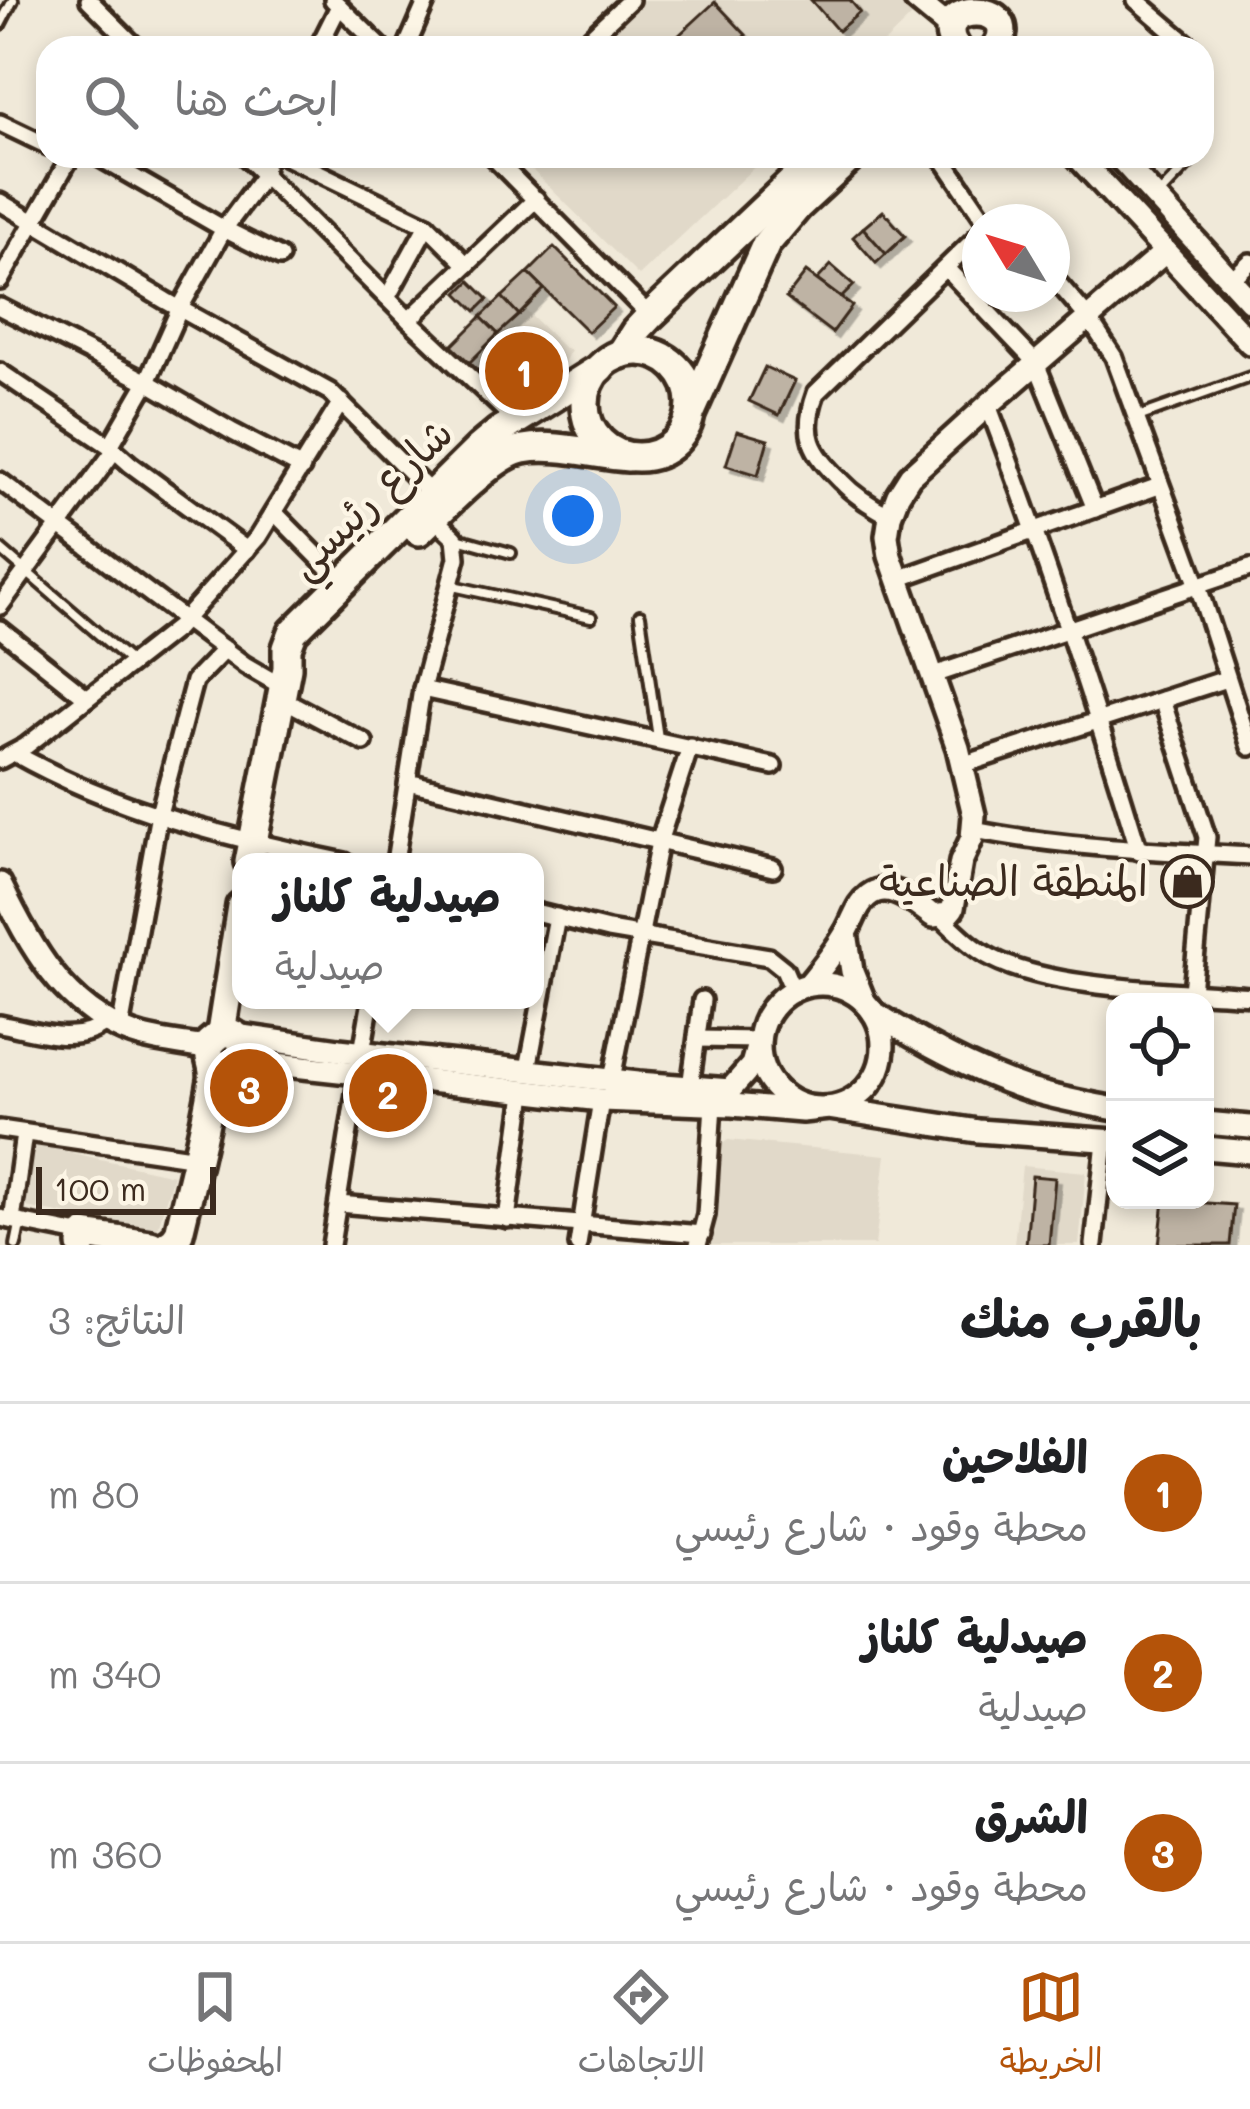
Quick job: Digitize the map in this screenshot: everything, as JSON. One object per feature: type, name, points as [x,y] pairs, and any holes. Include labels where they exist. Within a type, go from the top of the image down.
[{"type":"highway","name":"شارع رئيسي","points":[[628,457],[601,443],[589,424],[586,394],[591,380],[650,316],[806,168]]},
{"type":"highway","name":"شارع رئيسي","points":[[250,852],[293,632],[343,582],[433,506],[512,452],[551,448],[644,457],[665,450],[682,434],[766,244],[840,168]]},
{"type":"highway","points":[[650,316],[662,336],[665,359]]},
{"type":"highway","points":[[610,361],[643,352],[665,359],[688,389],[688,420]]},
{"type":"highway","name":"شارع رئيسي","points":[[284,684],[479,448],[610,361]]},
{"type":"highway","points":[[193,1245],[232,983]]},
{"type":"highway","points":[[167,1245],[179,1232],[213,1079],[224,1051]]},
{"type":"highway","points":[[83,1240],[152,1245]]},
{"type":"street","points":[[89,0],[125,36]]},
{"type":"street","points":[[411,36],[427,0]]},
{"type":"street","points":[[916,0],[977,24]]},
{"type":"street","points":[[1136,0],[1177,36]]},
{"type":"street","points":[[590,36],[623,2]]},
{"type":"street","points":[[323,36],[336,3],[370,36]]},
{"type":"street","points":[[0,124],[36,140]]},
{"type":"street","points":[[0,281],[63,168]]},
{"type":"street","points":[[118,168],[280,256]]},
{"type":"street","points":[[257,168],[516,421]]},
{"type":"street","points":[[0,606],[62,525],[112,448],[180,308],[265,168]]},
{"type":"street","points":[[309,168],[427,225],[466,265]]},
{"type":"street","points":[[504,168],[650,316]]},
{"type":"street","points":[[949,168],[974,204]]},
{"type":"street","points":[[1088,168],[1250,343]]},
{"type":"street","points":[[1129,168],[1250,301]]},
{"type":"street","points":[[409,320],[536,199]]},
{"type":"street","points":[[0,202],[321,386],[341,402],[433,506],[455,538],[457,558],[422,689],[396,853]]},
{"type":"street","points":[[387,298],[427,225]]},
{"type":"street","points":[[890,516],[854,494],[820,461],[810,439],[811,410],[816,393],[962,252]]},
{"type":"street","points":[[941,917],[953,908],[974,814],[934,675],[888,546],[890,516],[910,476],[1165,252]]},
{"type":"street","points":[[1232,280],[1250,262]]},
{"type":"street","points":[[946,268],[1036,363],[1094,509]]},
{"type":"street","points":[[1070,297],[1114,357],[1198,586],[1250,747]]},
{"type":"street","points":[[0,308],[302,468]]},
{"type":"street","points":[[0,372],[112,448],[247,550]]},
{"type":"street","points":[[7,756],[185,619],[247,550],[341,402]]},
{"type":"street","points":[[988,405],[1036,530],[1139,851]]},
{"type":"street","points":[[0,481],[225,649],[284,684],[364,742]]},
{"type":"street","points":[[898,579],[1159,486]]},
{"type":"street","points":[[274,512],[343,582]]},
{"type":"street","points":[[934,675],[1250,568]]},
{"type":"street","points":[[0,629],[87,698]]},
{"type":"street","points":[[114,1025],[159,814],[194,681],[225,649]]},
{"type":"street","points":[[962,765],[1226,679]]},
{"type":"street","points":[[422,689],[773,766]]},
{"type":"street","points":[[1162,700],[1207,837],[1192,993]]},
{"type":"street","points":[[612,1079],[659,842],[690,747]]},
{"type":"street","points":[[7,756],[250,852]]},
{"type":"street","points":[[408,782],[773,868]]},
{"type":"street","points":[[974,830],[1139,851],[1250,856]]},
{"type":"street","points":[[0,884],[43,964],[68,992],[114,1025],[144,1037],[224,1051],[360,1063],[528,1069],[730,1090],[752,1065],[770,1011],[800,988],[846,933],[862,902],[886,890],[904,894],[941,917],[980,951],[1015,967],[1164,993]]},
{"type":"street","points":[[544,913],[769,957],[800,988]]},
{"type":"street","points":[[544,985],[557,917]]},
{"type":"street","points":[[360,1063],[524,1093],[802,1111],[830,1108],[862,1093],[881,1064],[883,1046],[881,1028],[852,971],[846,933]]},
{"type":"street","points":[[800,988],[838,986],[917,1040],[974,1069],[1024,1088],[1106,1106]]},
{"type":"street","points":[[1214,997],[1250,996]]},
{"type":"street","points":[[690,1087],[702,1000]]},
{"type":"street","points":[[332,1245],[369,1009]]},
{"type":"street","points":[[528,1069],[539,1009]]},
{"type":"street","points":[[0,1024],[70,1037],[114,1025]]},
{"type":"street","points":[[697,1039],[759,1040]]},
{"type":"street","points":[[759,1040],[766,1076],[793,1102],[811,1108],[978,1131],[1106,1141]]},
{"type":"street","points":[[507,1219],[524,1093]]},
{"type":"street","points":[[578,1245],[601,1100]]},
{"type":"street","points":[[338,1204],[700,1239],[706,1215],[713,1104]]},
{"type":"street","points":[[1214,1124],[1250,1127]]},
{"type":"street","points":[[0,1129],[197,1158]]},
{"type":"street","points":[[24,1134],[11,1221],[83,1240]]},
{"type":"street","points":[[1214,1149],[1250,1152]]},
{"type":"street","points":[[1094,1245],[1106,1167]]},
{"type":"lane","points":[[0,25],[13,0]]},
{"type":"lane","points":[[1156,198],[1185,168]]},
{"type":"lane","points":[[1135,418],[1250,377]]},
{"type":"lane","points":[[455,538],[511,554]]},
{"type":"lane","points":[[0,549],[132,663]]},
{"type":"lane","points":[[451,585],[591,617]]},
{"type":"lane","points":[[640,615],[658,740]]},
{"type":"lane","points":[[11,1221],[16,1245]]},
{"type":"shaded area","points":[[642,0],[899,0],[913,15],[891,36],[603,36]]},
{"type":"shaded area","points":[[530,168],[753,168],[639,276]]},
{"type":"shaded area","points":[[524,309],[571,350],[564,362],[510,407],[467,365]]},
{"type":"shaded area","points":[[728,1140],[886,1155],[875,1245],[710,1245],[722,1144]]},
{"type":"shaded area","points":[[32,1144],[173,1175],[157,1231],[26,1207]]},
{"type":"shaded area","points":[[1022,1166],[1086,1172],[1079,1245],[1014,1245]]},
{"type":"building","points":[[811,0],[850,0],[860,12],[838,31]]},
{"type":"building","points":[[715,2],[746,35],[745,36],[678,36]]},
{"type":"building","points":[[883,211],[905,236],[886,254],[863,228]]},
{"type":"building","points":[[863,228],[886,254],[876,263],[853,237]]},
{"type":"building","points":[[554,247],[614,307],[588,332],[528,273]]},
{"type":"building","points":[[831,265],[854,285],[841,298],[817,280]]},
{"type":"building","points":[[806,272],[852,306],[832,333],[786,298]]},
{"type":"building","points":[[528,273],[544,289],[519,315],[502,297]]},
{"type":"building","points":[[470,281],[488,299],[476,311],[458,293]]},
{"type":"building","points":[[502,297],[519,315],[498,334],[481,317]]},
{"type":"building","points":[[481,317],[498,334],[467,365],[450,348]]},
{"type":"building","points":[[501,342],[522,364],[515,371],[502,358],[498,362],[489,354]]},
{"type":"building","points":[[765,367],[795,381],[779,415],[749,401]]},
{"type":"building","points":[[737,431],[768,440],[758,475],[726,465]]},
{"type":"building","points":[[1032,1176],[1055,1178],[1049,1245],[1026,1245]]},
{"type":"building","points":[[1234,1205],[1230,1245],[1159,1245],[1163,1209]]},
{"type":"place","name":"الفلاحين","points":[[524,371]]},
{"type":"place","name":"المنطقة الصناعية","points":[[1187,881]]},
{"type":"place","name":"الشرق","points":[[249,1088]]},
{"type":"place","name":"صيدلية كلناز","points":[[388,1093]]}]
